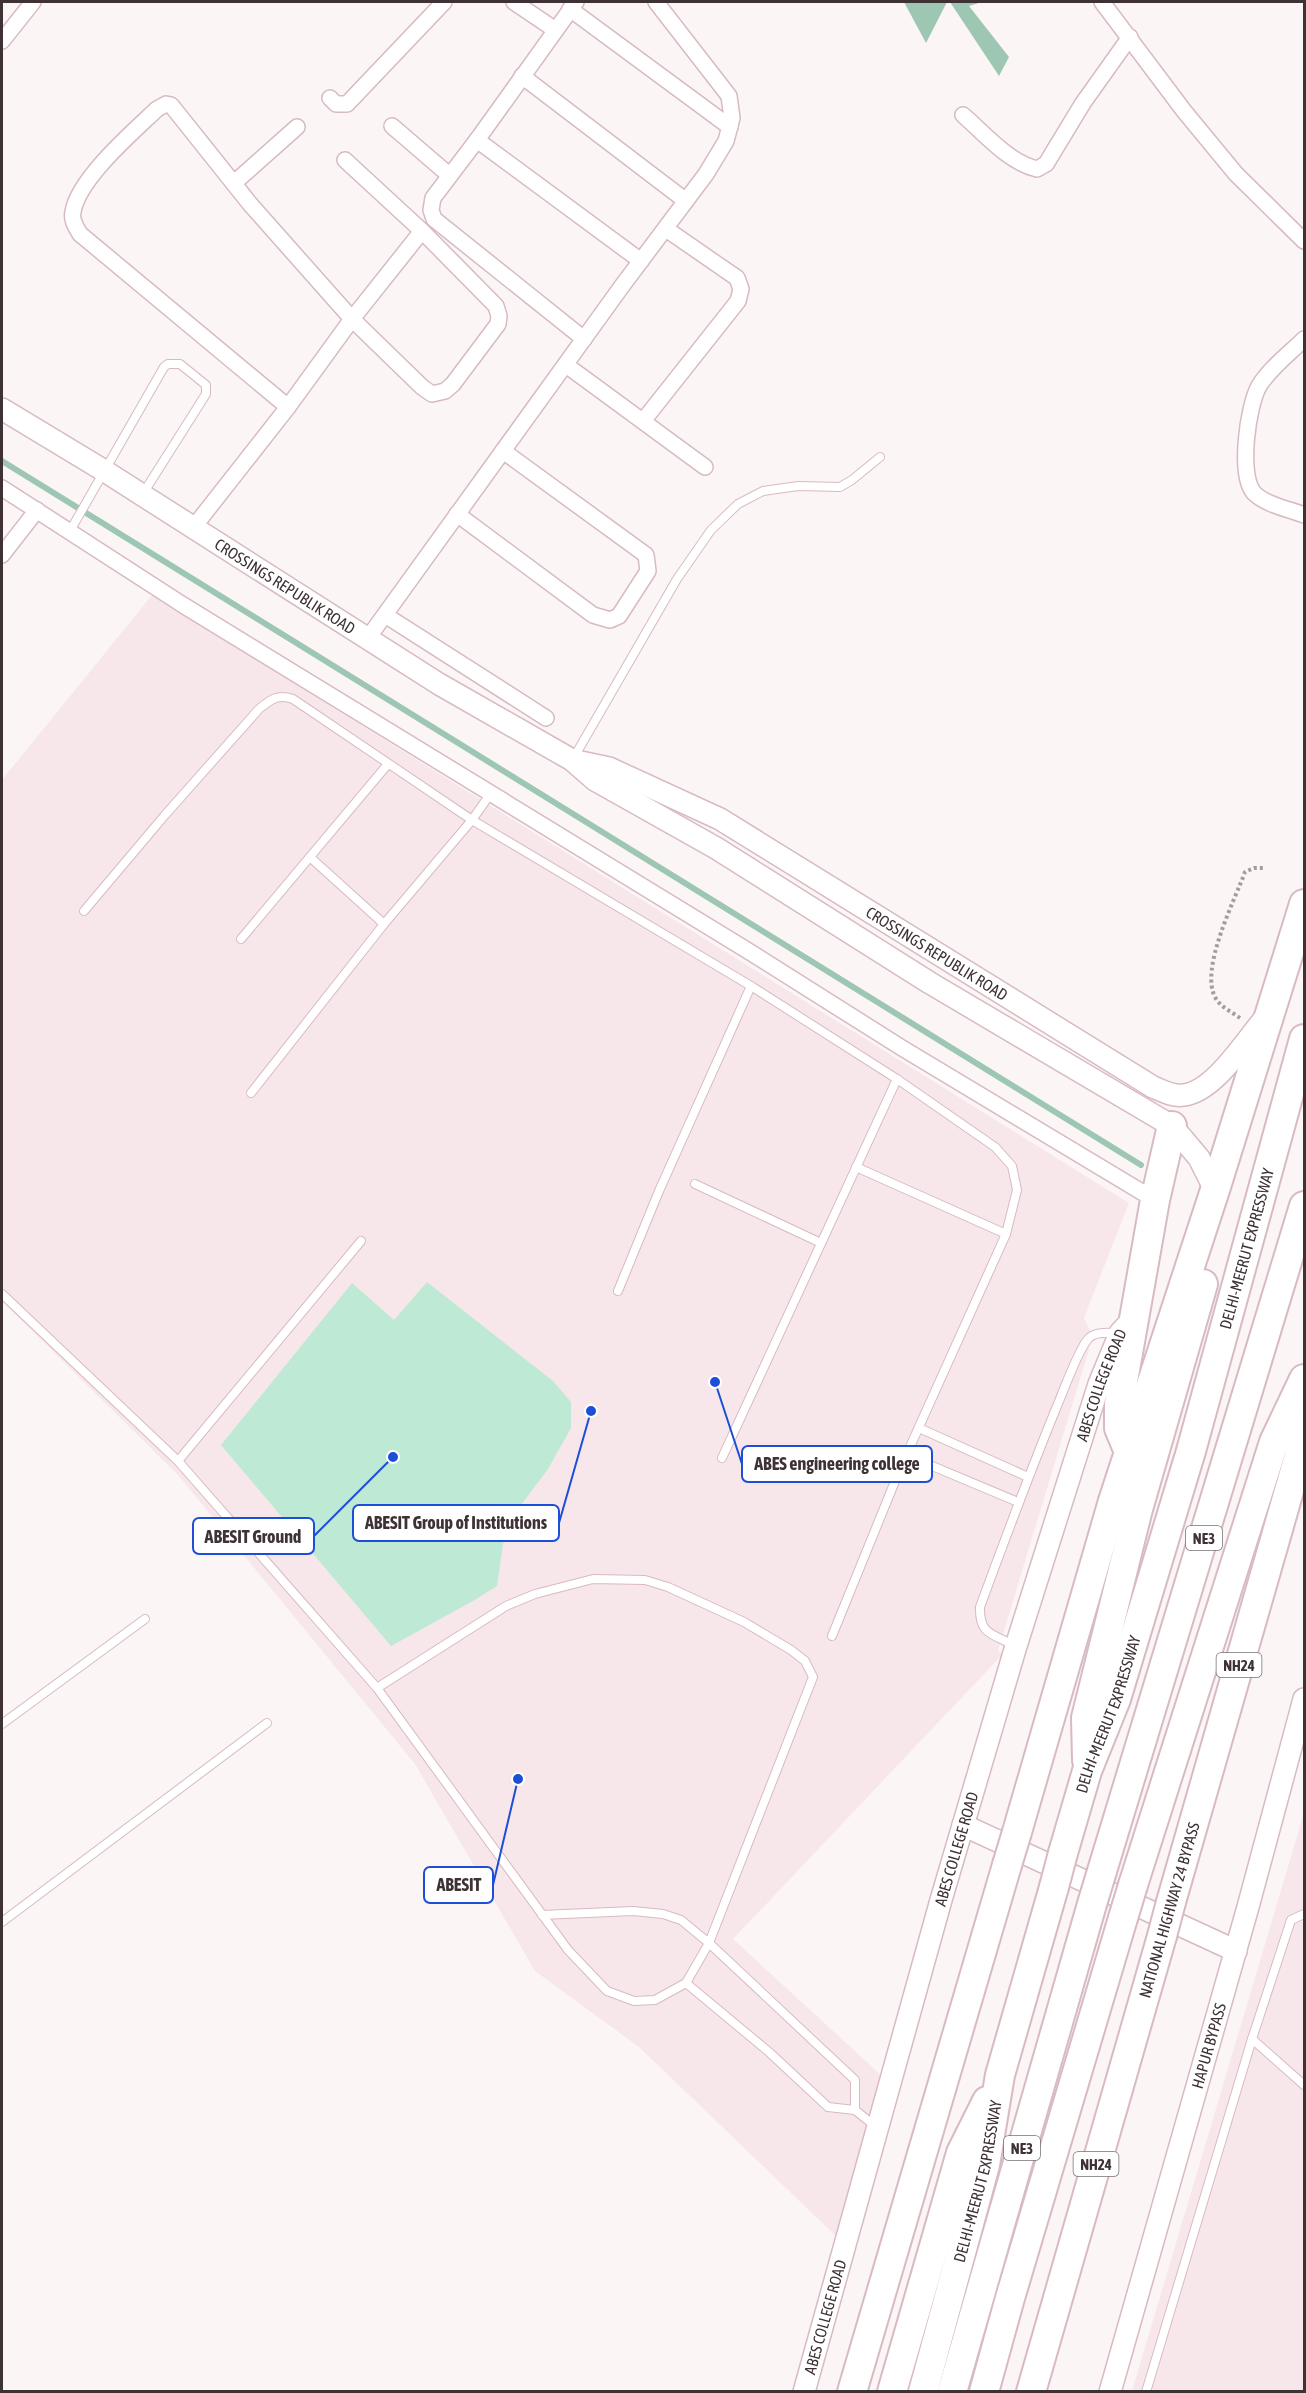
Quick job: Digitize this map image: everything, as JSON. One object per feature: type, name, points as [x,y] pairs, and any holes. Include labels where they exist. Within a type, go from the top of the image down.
[{"type":"highway","points":[[852,2391],[1129,1452],[1215,1190],[1264,1018],[1305,904]]},
{"type":"highway","name":"DELHI-MEERUT EXPRESSWAY","points":[[923,2391],[985,2165],[1000,2075],[1087,1771],[1116,1699],[1194,1440],[1305,1040]]},
{"type":"highway","points":[[1129,1452],[1119,1428],[1119,1404],[1127,1325],[1172,1126]]},
{"type":"highway","points":[[1087,1771],[1086,1718],[1138,1509],[1215,1238],[1215,1190]]},
{"type":"highway","name":"DELHI-MEERUT EXPRESSWAY","points":[[952,2391],[1092,1904],[1305,1206]]},
{"type":"highway","points":[[984,2391],[1150,1827],[1274,1442],[1305,1379]]},
{"type":"highway","name":"NATIONAL HIGHWAY 24 BYPASS","points":[[1031,2391],[1299,1456],[1305,1428]]},
{"type":"highway","points":[[1150,1827],[1144,1803],[1145,1785],[1223,1527],[1224,1514],[1215,1500]]},
{"type":"highway","points":[[892,2391],[961,2153],[1000,2075]]},
{"type":"street","points":[[2,40],[33,2]]},
{"type":"street","points":[[330,98],[336,104],[347,104],[444,2]]},
{"type":"street","points":[[514,2],[554,29]]},
{"type":"street","points":[[368,638],[666,229],[726,141],[732,118],[729,96],[656,2]]},
{"type":"street","points":[[1102,2],[1236,174],[1305,241]]},
{"type":"street","points":[[584,339],[434,219],[431,210],[433,198],[573,5],[730,128]]},
{"type":"street","points":[[963,115],[1012,157],[1026,166],[1038,169],[1046,164],[1083,103],[1130,37]]},
{"type":"street","points":[[522,76],[686,201]]},
{"type":"street","points":[[288,407],[80,234],[72,214],[79,194],[109,156],[158,109],[166,104],[171,105],[234,183],[352,319],[422,387],[432,394],[445,391],[453,384],[498,324],[500,316],[496,306],[422,231],[345,160]]},
{"type":"street","points":[[392,126],[449,175]]},
{"type":"street","points":[[234,183],[297,127]]},
{"type":"street","points":[[477,140],[642,261]]},
{"type":"street","points":[[643,421],[738,301],[741,289],[736,278],[666,229]]},
{"type":"street","points":[[193,528],[422,231]]},
{"type":"street","points":[[1305,339],[1260,384],[1252,400],[1246,452],[1248,483],[1254,492],[1263,500],[1305,515]]},
{"type":"street","points":[[566,365],[705,466]]},
{"type":"street","name":"CROSSINGS REPUBLIK ROAD","points":[[2,409],[103,470],[439,684],[572,760],[595,780],[706,842],[930,983],[1172,1126],[1199,1158],[1215,1190]]},
{"type":"street","points":[[457,514],[593,615],[610,620],[619,616],[648,571],[646,555],[503,451]]},
{"type":"street","points":[[2,488],[183,605],[1084,1160],[1155,1200]]},
{"type":"street","points":[[2,555],[37,510]]},
{"type":"street","points":[[385,615],[546,718]]},
{"type":"street","name":"CROSSINGS REPUBLIK ROAD","points":[[572,760],[609,768],[720,819],[1143,1081],[1167,1093],[1186,1095],[1205,1086],[1227,1064],[1264,1018]]},
{"type":"street","name":"ABES COLLEGE ROAD","points":[[804,2391],[963,1825],[1016,1646],[1099,1384],[1127,1325]]},
{"type":"street","name":"HAPUR BYPASS","points":[[1110,2391],[1236,1951],[1305,1699]]},
{"type":"street","points":[[963,1825],[1236,1951]]},
{"type":"lane","points":[[70,531],[164,367],[180,364],[206,385],[206,394],[142,495]]},
{"type":"lane","points":[[572,760],[677,579],[711,530],[738,504],[764,491],[798,486],[840,487],[880,457]]},
{"type":"lane","points":[[84,911],[259,709],[273,698],[284,696],[294,699],[472,820],[751,986],[897,1079],[995,1147],[1012,1166],[1017,1190],[1006,1234],[906,1455],[832,1636]]},
{"type":"lane","points":[[241,939],[388,764]]},
{"type":"lane","points":[[251,1093],[384,924],[472,820],[491,794]]},
{"type":"lane","points":[[311,858],[384,924]]},
{"type":"lane","points":[[618,1291],[659,1191],[751,986]]},
{"type":"lane","points":[[722,1458],[897,1079]]},
{"type":"lane","points":[[856,1167],[1006,1234]]},
{"type":"lane","points":[[695,1184],[821,1243]]},
{"type":"lane","points":[[178,1461],[361,1241]]},
{"type":"lane","points":[[2,1294],[178,1461],[377,1688],[568,1950],[607,1990],[634,2001],[655,2000],[686,1983],[709,1943],[813,1677],[806,1661],[791,1650],[744,1622],[668,1587],[645,1580],[592,1579],[535,1594],[506,1606],[377,1688]]},
{"type":"lane","points":[[1016,1646],[987,1632],[980,1621],[980,1607],[1018,1502],[1069,1376],[1087,1339],[1094,1334],[1127,1325]]},
{"type":"lane","points":[[919,1428],[1028,1477]]},
{"type":"lane","points":[[906,1455],[1018,1502]]},
{"type":"lane","points":[[2,1724],[144,1619]]},
{"type":"lane","points":[[2,1922],[267,1723]]},
{"type":"lane","points":[[542,1915],[633,1911],[663,1914],[681,1920],[709,1943],[855,2080],[855,2110]]},
{"type":"lane","points":[[1146,2391],[1252,2039],[1291,1920],[1305,1914]]},
{"type":"lane","points":[[686,1983],[769,2052],[828,2107],[855,2110],[879,2129]]},
{"type":"lane","points":[[1252,2039],[1305,2085]]},
{"type":"path","points":[[1264,868],[1254,868],[1245,872],[1211,962],[1210,978],[1215,997],[1224,1007],[1264,1018]]},
{"type":"shaded area","points":[[904,2],[947,2],[926,43]]},
{"type":"shaded area","points":[[950,2],[982,2],[969,6],[1009,57],[999,76]]},
{"type":"shaded area","points":[[152,595],[1129,1203],[1084,1318],[1091,1333],[1090,1346],[998,1651],[1003,1654],[733,1939],[882,2076],[837,2237],[639,2047],[535,1971],[415,1764],[178,1475],[2,1301],[2,780]]},
{"type":"shaded area","points":[[427,1282],[553,1381],[571,1402],[571,1428],[548,1469],[521,1505],[503,1544],[497,1586],[391,1646],[221,1445],[352,1283],[394,1320]]},
{"type":"shaded area","points":[[1304,1813],[1304,2391],[1132,2391]]},
{"type":"waterway","points":[[2,461],[1141,1165]]},
{"type":"place","name":"ABES engineering college","points":[[715,1382]]},
{"type":"place","name":"ABESIT Group of Institutions","points":[[591,1411]]},
{"type":"place","name":"ABESIT Ground","points":[[393,1457]]},
{"type":"place","name":"ABESIT","points":[[518,1779]]}]
